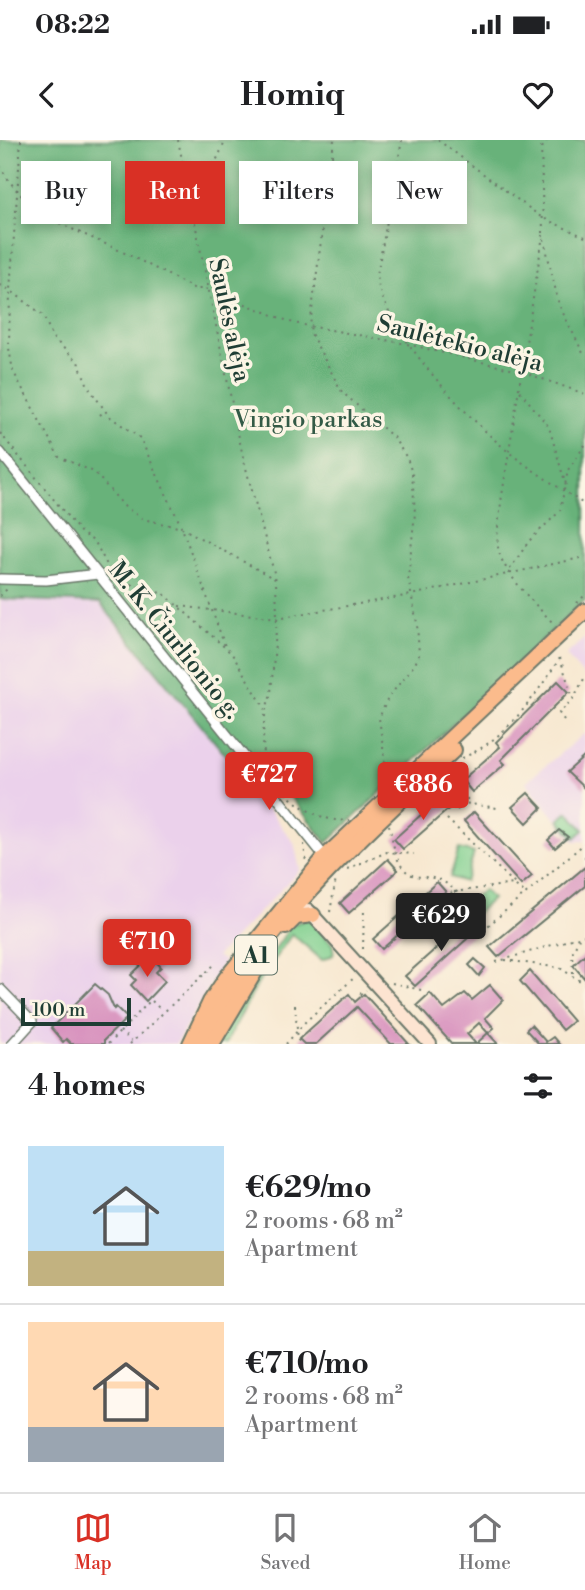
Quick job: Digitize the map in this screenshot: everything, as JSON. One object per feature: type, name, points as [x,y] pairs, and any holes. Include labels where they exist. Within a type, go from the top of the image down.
[{"type":"highway","name":"A1","points":[[201,1044],[214,1007],[255,956],[297,897],[323,854],[585,611]]},
{"type":"highway","name":"A1","points":[[190,1044],[214,1007],[297,897],[585,624]]},
{"type":"highway","points":[[255,956],[296,917],[313,915]]},
{"type":"highway","points":[[210,1044],[283,930]]},
{"type":"highway","points":[[182,1044],[214,1007]]},
{"type":"highway","points":[[210,1044],[214,1007]]},
{"type":"main road","points":[[297,897],[430,1044]]},
{"type":"street","name":"M. K. Čiurlionio g.","points":[[0,452],[323,854]]},
{"type":"street","points":[[0,579],[68,579],[98,575]]},
{"type":"street","points":[[0,989],[32,1022],[12,1044]]},
{"type":"path","points":[[21,140],[15,191],[9,348],[13,371],[59,457],[94,472],[125,508],[143,519],[182,528],[276,580]]},
{"type":"path","name":"Saulės alėja","points":[[178,140],[182,161]]},
{"type":"path","points":[[216,161],[226,140]]},
{"type":"path","points":[[334,140],[310,326],[315,343],[342,392],[393,437],[407,458],[412,473],[415,513],[408,566],[419,655],[388,698],[379,718],[389,789]]},
{"type":"path","points":[[402,140],[377,275],[378,292],[407,344],[423,364],[509,452],[585,505]]},
{"type":"path","points":[[438,140],[541,217],[585,237]]},
{"type":"path","points":[[541,140],[543,234],[559,304],[585,357]]},
{"type":"path","points":[[541,151],[547,140]]},
{"type":"path","points":[[0,166],[15,191],[39,212],[84,237],[110,246],[195,289],[208,289]]},
{"type":"path","name":"Saulės alėja","points":[[195,224],[243,457],[276,580],[277,618],[271,693],[263,725],[267,766],[295,804],[328,820],[359,818]]},
{"type":"path","points":[[543,234],[509,452],[498,544],[510,570],[527,596],[555,625]]},
{"type":"path","points":[[0,285],[43,315],[53,338],[78,362],[89,388],[104,410],[140,438],[182,528],[226,649],[266,710]]},
{"type":"path","name":"Saulėtekio alėja","points":[[208,289],[293,323],[407,344],[523,372],[585,394]]},
{"type":"path","points":[[519,390],[524,393],[528,405],[549,427],[566,492]]},
{"type":"path","points":[[100,415],[104,410]]},
{"type":"path","points":[[0,433],[81,533],[95,542],[107,565],[121,581],[164,594],[226,649]]},
{"type":"path","points":[[510,570],[529,541],[560,511],[566,492],[568,470],[585,445]]},
{"type":"path","points":[[178,606],[277,618],[513,575],[547,564],[585,557]]},
{"type":"path","points":[[0,596],[17,579]]},
{"type":"path","points":[[456,761],[489,741],[517,716],[538,692],[560,657],[573,699]]},
{"type":"path","points":[[564,720],[559,713],[573,699],[585,677]]},
{"type":"path","points":[[436,775],[443,791]]},
{"type":"path","points":[[426,789],[443,791],[464,803],[496,808]]},
{"type":"path","points":[[446,793],[457,810],[469,797]]},
{"type":"path","points":[[447,819],[527,894]]},
{"type":"path","points":[[388,824],[398,862],[407,872],[421,879],[435,878],[454,892],[478,918],[484,938]]},
{"type":"path","points":[[303,830],[306,867]]},
{"type":"path","points":[[482,931],[585,843]]},
{"type":"path","points":[[346,869],[376,856],[414,854]]},
{"type":"path","points":[[330,912],[337,874]]},
{"type":"path","points":[[445,903],[443,900],[454,892],[516,885]]},
{"type":"path","points":[[363,949],[364,909]]},
{"type":"path","points":[[496,962],[585,935]]},
{"type":"path","points":[[573,974],[572,953],[579,937]]},
{"type":"path","points":[[504,960],[550,966],[573,974],[584,984]]},
{"type":"path","points":[[120,1031],[131,1043],[215,964]]},
{"type":"path","points":[[286,1044],[355,978]]},
{"type":"path","points":[[392,983],[421,990]]},
{"type":"path","points":[[360,994],[366,990]]},
{"type":"path","points":[[108,1044],[151,1000],[163,1012]]},
{"type":"path","points":[[295,1005],[298,1040],[302,1044]]},
{"type":"shaded area","points":[[0,599],[100,603],[246,780],[294,843],[300,870],[217,956],[224,961],[176,1044],[0,1044]]},
{"type":"shaded area","points":[[585,638],[585,677],[566,655]]},
{"type":"shaded area","points":[[585,733],[585,841],[574,841],[526,782]]},
{"type":"green space","name":"Vingio parkas","points":[[0,140],[585,140],[585,600],[327,843],[266,766],[246,780],[100,603],[0,599]]},
{"type":"green space","points":[[568,812],[584,830],[575,838],[559,820]]},
{"type":"green space","points":[[459,849],[474,853],[465,882],[450,877]]},
{"type":"green space","points":[[484,890],[492,899],[476,914],[466,902]]},
{"type":"green space","points":[[309,919],[334,946],[333,955],[322,960],[292,934],[261,978],[225,1044],[217,1044],[244,995],[292,924]]},
{"type":"building","points":[[558,681],[569,692],[501,760],[505,764],[472,792],[462,780],[500,747],[496,742]]},
{"type":"building","points":[[585,756],[585,789],[567,772]]},
{"type":"building","points":[[528,793],[542,808],[527,823],[512,807]]},
{"type":"building","points":[[442,796],[452,806],[403,849],[394,839]]},
{"type":"building","points":[[474,812],[532,876],[521,885],[464,821]]},
{"type":"building","points":[[559,830],[568,837],[555,848],[548,840]]},
{"type":"building","points":[[388,859],[398,870],[349,913],[340,903]]},
{"type":"building","points":[[585,867],[585,886],[498,957],[489,947]]},
{"type":"building","points":[[437,882],[446,892],[382,949],[373,939]]},
{"type":"building","points":[[469,919],[478,929],[415,986],[405,976]]},
{"type":"building","points":[[585,954],[585,979],[573,965]]},
{"type":"building","points":[[151,956],[161,967],[156,972],[165,981],[146,1001],[131,985],[136,980],[131,975]]},
{"type":"building","points":[[475,959],[485,968],[479,976],[469,965]]},
{"type":"building","points":[[530,971],[573,1021],[562,1030],[520,981]]},
{"type":"building","points":[[95,984],[108,995],[114,1009],[116,1007],[127,1018],[104,1040],[104,1044],[71,1044],[66,1039],[63,1042],[51,1028]]},
{"type":"building","points":[[490,985],[503,1000],[485,1018],[494,1028],[488,1033],[479,1023],[467,1034],[476,1044],[452,1044],[417,1005],[430,993],[444,1009],[465,993],[472,1000]]},
{"type":"building","points":[[349,994],[355,1002],[364,994],[409,1044],[391,1044],[357,1007],[316,1044],[304,1044],[299,1039]]},
{"type":"building","points":[[531,1025],[546,1042],[553,1037],[559,1044],[539,1044],[526,1030]]},
{"type":"building","points":[[488,1033],[498,1044],[476,1044]]}]
